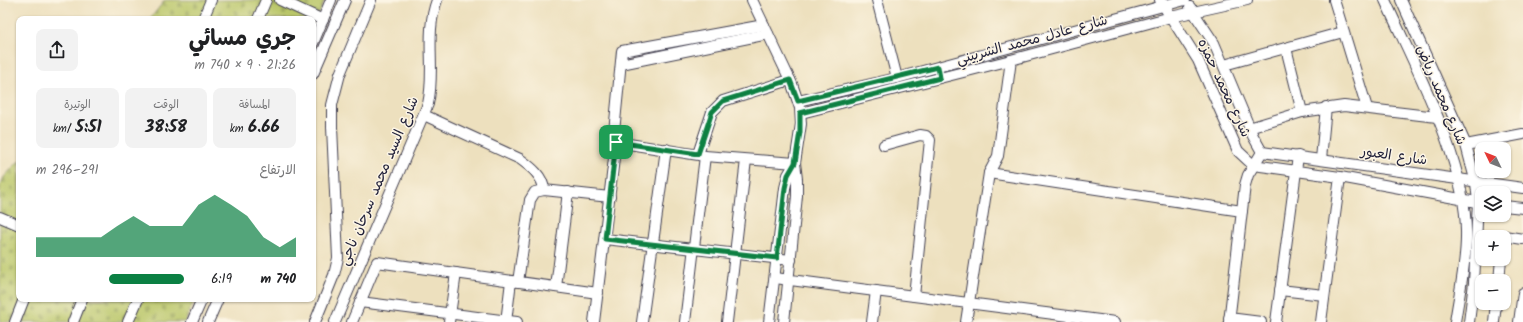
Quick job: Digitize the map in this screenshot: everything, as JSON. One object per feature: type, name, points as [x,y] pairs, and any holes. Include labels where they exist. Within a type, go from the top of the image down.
[{"type":"street","points":[[204,16],[211,0]]},
{"type":"street","points":[[259,16],[266,0]]},
{"type":"street","points":[[280,0],[314,16]]},
{"type":"street","points":[[316,36],[331,0]]},
{"type":"street","points":[[316,67],[345,0]]},
{"type":"street","name":"شارع السيد محمد سرحان ناجي","points":[[315,322],[334,275],[338,258],[332,127],[334,94],[340,74],[371,0]]},
{"type":"street","name":"شارع السيد محمد سرحان ناجي","points":[[335,322],[424,115],[432,82],[430,30],[437,0]]},
{"type":"street","points":[[752,0],[790,80],[798,101],[800,113],[800,132],[795,163],[797,187],[784,322]]},
{"type":"street","points":[[877,0],[897,78]]},
{"type":"street","name":"شارع عادل محمد الشربيني","points":[[798,101],[938,67],[1162,3],[1185,0]]},
{"type":"street","name":"شارع محمد حمزه","points":[[1185,0],[1214,43],[1250,128],[1262,152]]},
{"type":"street","name":"شارع عادل محمد الشربيني","points":[[800,113],[1011,60],[1171,17],[1247,0]]},
{"type":"street","points":[[1334,0],[1367,108]]},
{"type":"street","name":"شارع محمد رياض","points":[[1385,0],[1437,117],[1459,179],[1466,237],[1455,322]]},
{"type":"street","name":"شارع محمد رياض","points":[[1401,0],[1466,144],[1477,186]]},
{"type":"street","name":"شارع محمد حمزه","points":[[1162,3],[1198,60],[1238,152],[1253,165]]},
{"type":"street","points":[[316,17],[323,20]]},
{"type":"street","points":[[594,322],[616,142],[614,132],[622,51],[691,38],[766,29]]},
{"type":"street","points":[[621,64],[693,48],[766,29]]},
{"type":"street","points":[[1224,65],[1343,32]]},
{"type":"street","points":[[691,38],[693,48]]},
{"type":"street","points":[[1286,48],[1302,112]]},
{"type":"street","points":[[966,322],[989,173],[998,156],[1011,60]]},
{"type":"street","points":[[938,67],[940,78]]},
{"type":"street","points":[[684,322],[694,248],[702,155],[712,112],[723,101],[790,80]]},
{"type":"street","points":[[1250,128],[1302,112],[1326,107],[1344,106],[1367,108],[1437,117]]},
{"type":"street","points":[[1321,159],[1326,107]]},
{"type":"street","points":[[424,115],[520,159],[533,169],[544,183],[544,190]]},
{"type":"street","points":[[1466,144],[1523,134]]},
{"type":"street","points":[[884,145],[920,135],[926,136],[930,140],[914,296]]},
{"type":"street","points":[[616,142],[702,155],[746,160],[795,163]]},
{"type":"street","points":[[642,322],[666,149]]},
{"type":"street","points":[[1261,322],[1229,320],[1245,185],[1253,165],[1262,152]]},
{"type":"street","name":"شارع العبور","points":[[1262,152],[1321,159],[1459,179],[1476,183],[1523,188]]},
{"type":"street","points":[[1276,322],[1298,156]]},
{"type":"street","points":[[727,322],[746,160]]},
{"type":"street","points":[[769,322],[785,188],[788,175],[795,163]]},
{"type":"street","name":"شارع العبور","points":[[1253,165],[1340,177],[1475,201]]},
{"type":"street","points":[[989,173],[1242,211]]},
{"type":"street","points":[[1321,322],[1340,177]]},
{"type":"street","points":[[506,321],[530,200],[535,192],[544,190],[610,197]]},
{"type":"street","points":[[556,287],[568,192]]},
{"type":"street","points":[[1511,207],[1523,208]]},
{"type":"street","points":[[0,217],[16,224]]},
{"type":"street","name":"شارع محمد رياض","points":[[1478,274],[1480,222]]},
{"type":"street","points":[[1511,237],[1523,239]]},
{"type":"street","points":[[605,239],[736,252],[791,260]]},
{"type":"street","points":[[352,322],[377,262],[598,293]]},
{"type":"street","points":[[450,318],[456,273]]},
{"type":"street","points":[[775,278],[969,303],[1058,318],[1115,322]]},
{"type":"street","points":[[1280,290],[1324,295]]},
{"type":"street","points":[[872,322],[876,291]]},
{"type":"street","points":[[1519,322],[1523,293]]},
{"type":"street","name":"شارع محمد رياض","points":[[1469,322],[1475,297]]},
{"type":"street","points":[[15,322],[23,302]]},
{"type":"street","points":[[73,322],[81,302]]},
{"type":"street","points":[[128,322],[137,302]]},
{"type":"street","points":[[192,322],[201,302]]},
{"type":"street","points":[[208,322],[217,302]]},
{"type":"street","points":[[360,302],[450,318],[517,322]]},
{"type":"street","points":[[1494,322],[1495,310]]},
{"type":"green space","points":[[165,0],[325,0],[316,20],[316,16],[152,16]]},
{"type":"green space","points":[[16,164],[16,302],[194,302],[185,322],[0,322],[0,186],[4,177]]},
{"type":"route","points":[[938,67],[940,78],[800,113],[801,124],[795,163],[788,175],[785,188],[777,258],[736,252],[605,239],[616,142],[698,154],[712,112],[723,101],[790,80],[798,101],[938,67]]}]
